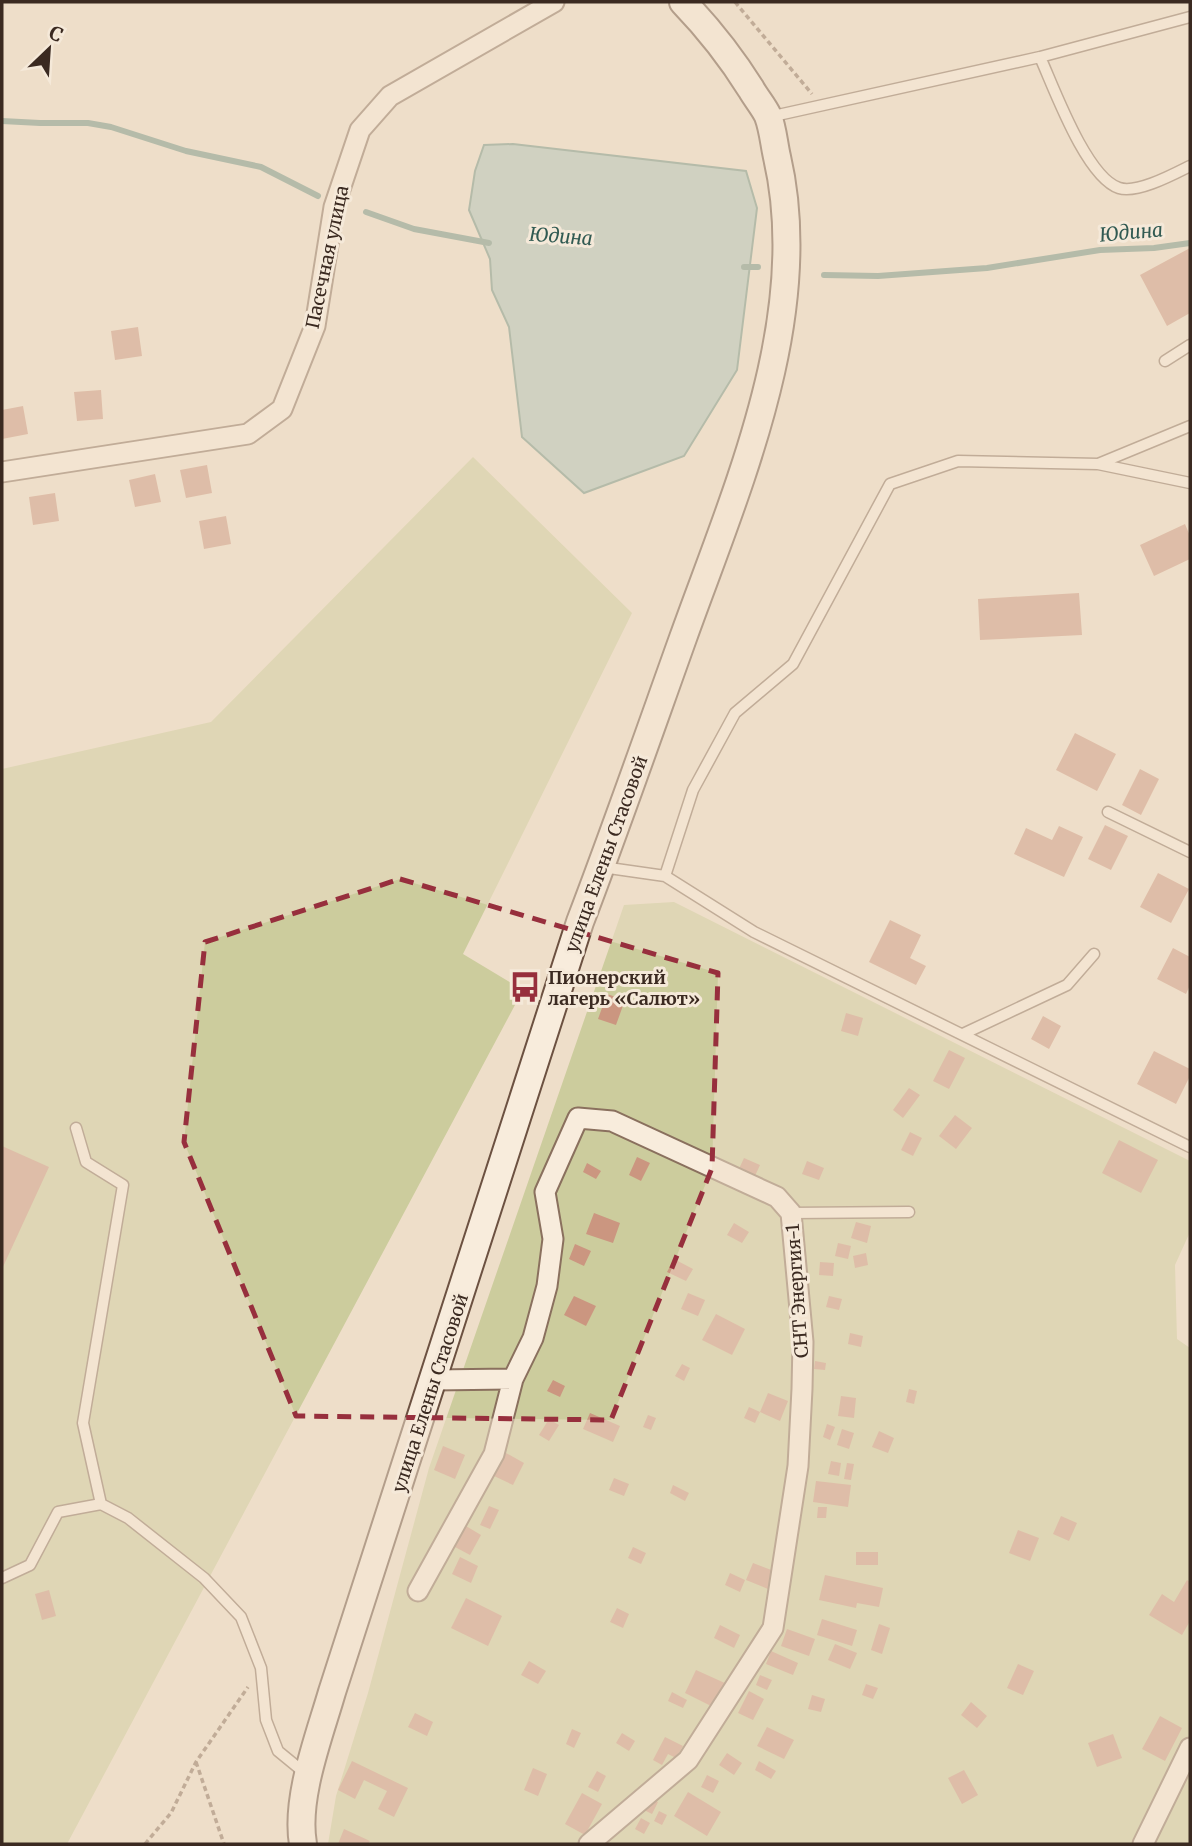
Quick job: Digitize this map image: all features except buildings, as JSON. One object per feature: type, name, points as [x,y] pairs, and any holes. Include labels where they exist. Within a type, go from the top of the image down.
[{"type":"main road","name":"улица Елены Стасовой","points":[[303,1844],[307,1774],[332,1692],[580,922],[737,485],[771,374],[782,321],[787,273],[785,191],[768,117],[728,54],[683,2]]},
{"type":"street","name":"Пасечная улица","points":[[2,472],[247,434],[282,409],[316,326],[334,207],[360,130],[390,96],[554,2]]},
{"type":"street","name":"СНТ Энергия-1","points":[[513,1379],[533,1338],[547,1286],[553,1239],[545,1192],[578,1118],[612,1121],[777,1197],[791,1213],[803,1342],[802,1389],[798,1466],[773,1628],[688,1760],[589,1844]]},
{"type":"street","points":[[418,1591],[494,1454],[513,1379],[434,1380]]},
{"type":"street","points":[[1143,1844],[1190,1748]]},
{"type":"lane","points":[[768,117],[1040,57],[1190,17]]},
{"type":"lane","points":[[1040,57],[1078,141],[1102,176],[1120,188],[1140,188],[1190,166]]},
{"type":"lane","points":[[1165,361],[1190,345]]},
{"type":"lane","points":[[1098,464],[1190,426]]},
{"type":"lane","points":[[664,876],[693,790],[735,713],[793,664],[890,484],[958,461],[1098,464],[1190,483]]},
{"type":"lane","points":[[1108,812],[1190,852]]},
{"type":"lane","points":[[601,867],[664,876],[754,932],[1190,1147]]},
{"type":"lane","points":[[963,1034],[1067,985],[1094,954]]},
{"type":"lane","points":[[76,1128],[86,1162],[123,1185],[83,1423],[101,1504]]},
{"type":"lane","points":[[791,1213],[909,1212]]},
{"type":"lane","points":[[2,1578],[30,1565],[58,1512],[101,1504],[128,1518],[204,1578],[241,1617],[261,1668],[265,1720],[278,1751],[307,1774]]},
{"type":"path","points":[[735,2],[822,106]]},
{"type":"path","points":[[145,1844],[171,1813],[195,1762],[261,1668]]},
{"type":"path","points":[[195,1762],[224,1844]]},
{"type":"highlighted area","points":[[400,879],[718,973],[712,1168],[611,1420],[296,1416],[184,1142],[205,942]]},
{"type":"green space","points":[[473,457],[632,613],[463,954],[523,990],[67,1844],[2,1844],[2,769],[211,722]]},
{"type":"green space","points":[[674,902],[1190,1161],[1190,1232],[1175,1265],[1177,1339],[1190,1348],[1190,1844],[328,1844],[336,1796],[368,1693],[429,1468],[624,905]]},
{"type":"water","points":[[513,144],[746,171],[757,208],[737,370],[684,456],[584,493],[522,437],[509,327],[492,290],[490,259],[469,210],[475,171],[484,145]]},
{"type":"waterway","name":"Юдина","points":[[2,121],[88,123],[111,127],[186,151],[261,167],[318,196]]},
{"type":"waterway","name":"Юдина","points":[[366,212],[414,229],[489,243]]},
{"type":"waterway","name":"Юдина","points":[[824,275],[878,276],[987,268],[1100,250],[1154,248],[1190,243]]},
{"type":"waterway","name":"Юдина","points":[[744,267],[758,267]]},
{"type":"place","name":"Пионерский лагерь «Салют»","points":[[525,987]]}]
